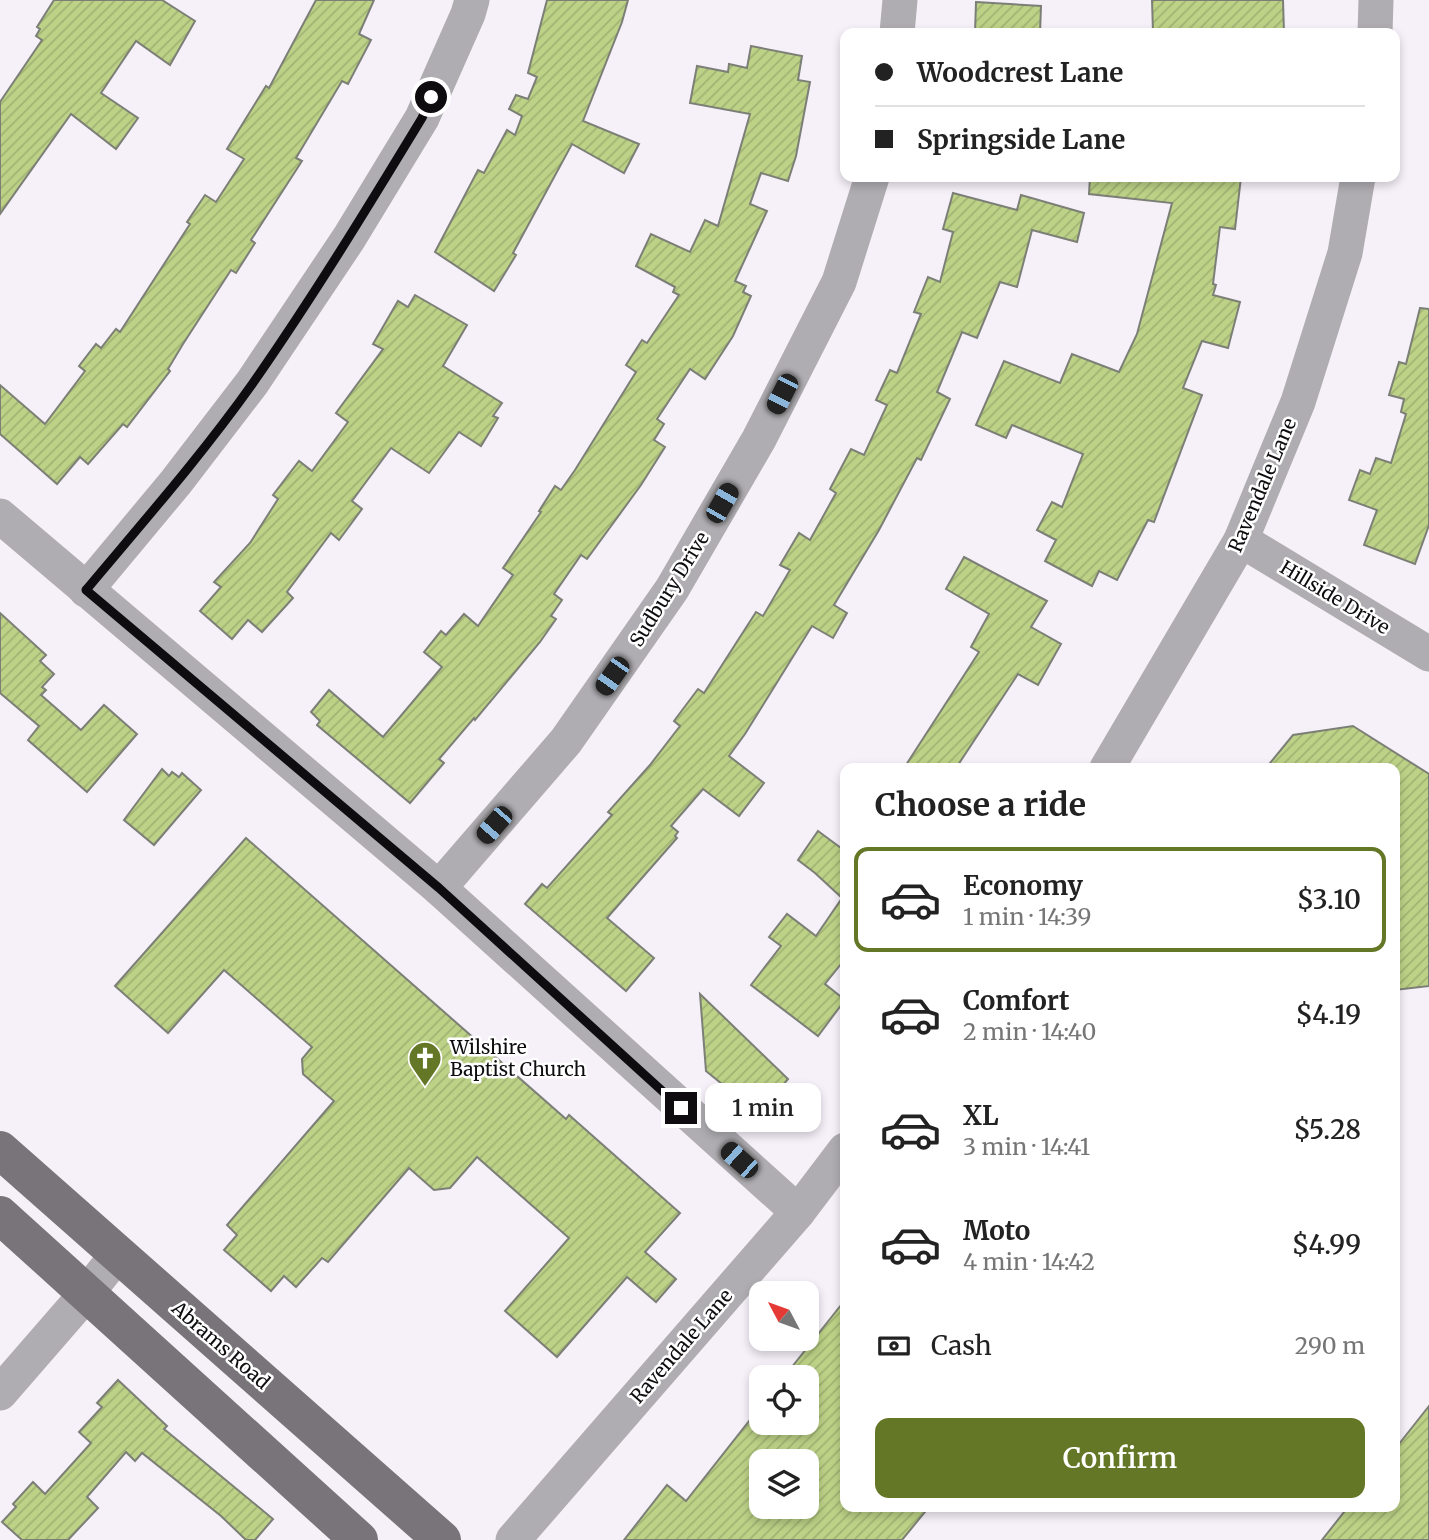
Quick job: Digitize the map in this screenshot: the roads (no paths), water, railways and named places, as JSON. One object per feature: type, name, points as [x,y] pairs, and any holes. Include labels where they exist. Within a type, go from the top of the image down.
[{"type":"main road","name":"Abrams Road","points":[[0,1150],[442,1540]]},
{"type":"main road","points":[[0,1215],[359,1540]]},
{"type":"street","points":[[86,590],[176,482],[253,383],[349,238],[422,118],[472,0]]},
{"type":"street","points":[[897,28],[900,0]]},
{"type":"street","points":[[1375,28],[1376,0]]},
{"type":"street","name":"Sudbury Drive","points":[[439,888],[566,741],[672,589],[759,439],[839,282],[870,182]]},
{"type":"street","name":"Ravendale Lane","points":[[1110,763],[1241,540],[1302,390],[1345,253],[1357,182]]},
{"type":"street","points":[[0,516],[439,888],[798,1212]]},
{"type":"street","name":"Hillside Drive","points":[[1241,540],[1429,654]]},
{"type":"street","name":"Ravendale Lane","points":[[513,1540],[798,1212],[840,1157]]},
{"type":"street","points":[[0,1393],[118,1254]]},
{"type":"place","name":"Wilshire Baptist Church","points":[[425,1088]]}]
